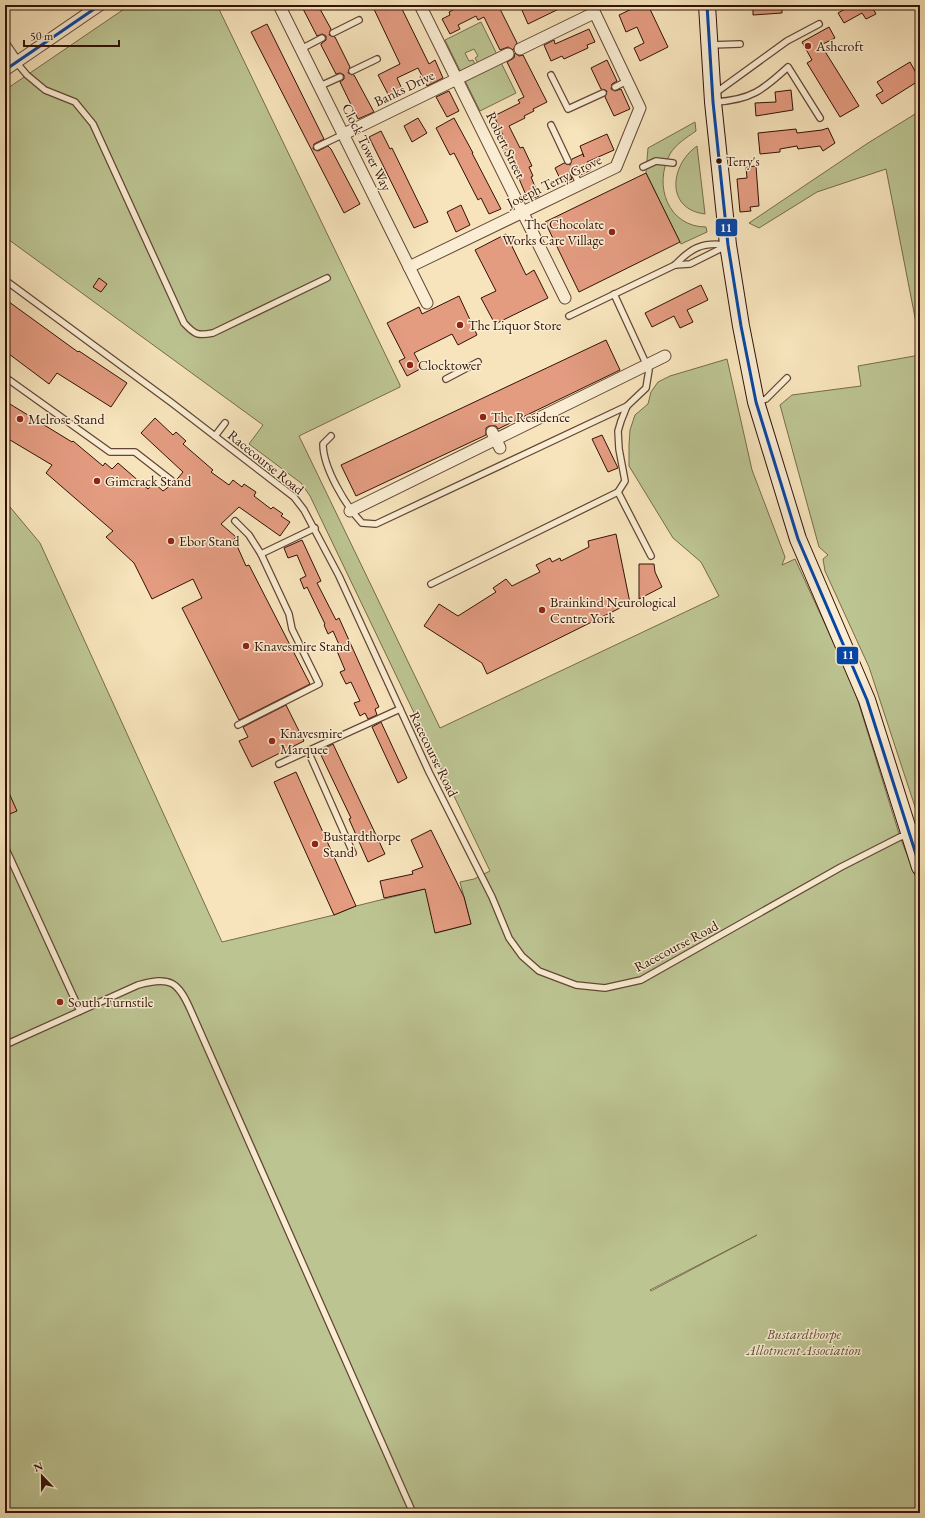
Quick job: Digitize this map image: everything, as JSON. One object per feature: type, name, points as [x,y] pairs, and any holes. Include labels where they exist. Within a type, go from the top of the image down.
[{"type":"street","points":[[5,70],[100,5]]},
{"type":"street","name":"Clock Tower Way","points":[[280,5],[428,303]]},
{"type":"street","name":"Robert Street","points":[[420,5],[565,298]]},
{"type":"street","points":[[707,5],[713,98],[728,245],[741,326],[756,402],[798,539],[867,700],[920,867]]},
{"type":"street","points":[[520,49],[592,9]]},
{"type":"street","name":"Joseph Terry Grove","points":[[409,267],[616,167],[640,108],[592,9]]},
{"type":"street","points":[[5,46],[16,62]]},
{"type":"street","name":"Banks Drive","points":[[344,134],[508,54]]},
{"type":"street","points":[[350,511],[664,356]]},
{"type":"lane","points":[[333,33],[359,20]]},
{"type":"lane","points":[[713,98],[787,41],[819,24]]},
{"type":"lane","points":[[301,49],[322,38]]},
{"type":"lane","points":[[710,45],[740,44]]},
{"type":"lane","points":[[352,71],[377,59]]},
{"type":"lane","points":[[16,62],[27,75],[45,90],[75,102],[93,124],[184,323],[193,333],[202,335],[213,333],[327,278]]},
{"type":"lane","points":[[713,98],[735,100],[758,93],[788,67],[820,118]]},
{"type":"lane","points":[[551,75],[568,109],[603,93]]},
{"type":"lane","points":[[320,86],[340,77]]},
{"type":"lane","points":[[615,87],[627,81]]},
{"type":"lane","points":[[551,125],[568,161]]},
{"type":"lane","points":[[317,147],[344,134]]},
{"type":"lane","points":[[643,167],[656,161],[673,163]]},
{"type":"lane","points":[[574,173],[580,185]]},
{"type":"lane","points":[[569,316],[675,265],[686,254],[708,243],[728,245]]},
{"type":"lane","points":[[675,265],[690,264],[728,245]]},
{"type":"lane","name":"Racecourse Road","points":[[5,280],[215,436],[294,497],[315,528],[429,772],[492,897],[509,938],[522,956],[539,971],[576,985],[605,988],[641,980],[841,867],[900,837],[909,835]]},
{"type":"lane","points":[[330,436],[323,444],[323,454],[350,511],[362,523],[376,524],[627,406],[646,388],[649,370],[614,294]]},
{"type":"lane","points":[[446,379],[478,362]]},
{"type":"lane","points":[[5,377],[110,452],[135,452],[171,480]]},
{"type":"lane","points":[[756,402],[766,398],[787,378]]},
{"type":"lane","points":[[431,584],[618,492],[625,481],[619,449],[618,431],[627,406]]},
{"type":"lane","points":[[215,436],[225,423]]},
{"type":"lane","points":[[618,492],[651,556]]},
{"type":"lane","points":[[235,521],[249,535],[261,554],[289,614],[292,629],[319,684],[238,725]]},
{"type":"lane","points":[[261,554],[315,528]]},
{"type":"lane","points":[[279,764],[400,709]]},
{"type":"lane","points":[[308,751],[353,853]]},
{"type":"lane","points":[[5,847],[80,1011]]},
{"type":"lane","points":[[5,1045],[138,985],[153,980],[168,980],[178,986],[191,1011],[414,1513]]},
{"type":"green space","name":"Bustardthorpe Allotment Association","points":[[130,5],[217,5],[400,385],[400,387],[299,436],[440,728],[719,596],[701,562],[673,538],[629,466],[629,445],[630,430],[635,415],[648,404],[651,392],[658,382],[670,376],[727,359],[752,470],[785,557],[782,565],[795,559],[853,685],[900,837],[920,888],[920,1150],[915,1153],[920,1162],[920,1513],[5,1513],[5,501],[40,543],[222,942],[334,915],[356,906],[437,886],[436,933],[471,924],[460,882],[474,879],[490,871],[310,496],[301,483],[249,444],[263,425],[5,237],[5,90]],"holes":[[[757,1235],[651,1291],[650,1290]]]},
{"type":"green space","points":[[481,22],[516,93],[480,111],[445,40]],"holes":[[[474,49],[478,56],[475,58],[480,67],[477,69],[473,60],[469,61],[465,53]]]},
{"type":"green space","points":[[920,111],[920,343],[886,169],[817,192],[759,228],[749,223],[868,143]]},
{"type":"green space","points":[[695,122],[696,131],[672,150],[665,166],[663,178],[667,202],[673,212],[682,220],[693,225],[706,227],[707,232],[681,244],[646,173],[648,148]]},
{"type":"green space","points":[[697,146],[705,214],[692,210],[683,204],[678,195],[676,185],[677,175],[681,164],[688,154]]},
{"type":"green space","points":[[920,355],[920,822],[869,667],[825,571],[823,559],[828,555],[819,547],[780,405],[792,395],[861,386],[858,366]]},
{"type":"building","points":[[301,5],[315,5],[318,10],[320,9],[331,29],[329,35],[335,37],[350,67],[348,73],[354,75],[374,112],[358,119],[340,82],[344,79],[344,75],[340,73],[336,74],[321,45],[326,40],[326,36],[322,34],[317,36]]},
{"type":"building","points":[[372,5],[400,5],[429,64],[435,60],[443,78],[427,86],[418,68],[397,78],[402,89],[389,96],[378,75],[400,64]]},
{"type":"building","points":[[462,5],[498,5],[517,43],[513,50],[508,47],[500,50],[484,17],[478,20],[476,16],[458,25],[460,29],[450,34],[442,19],[450,15],[449,12]]},
{"type":"building","points":[[528,5],[567,5],[528,24],[521,8]]},
{"type":"building","points":[[640,5],[648,5],[668,47],[640,61],[634,48],[644,43],[637,27],[626,32],[619,15]]},
{"type":"building","points":[[753,5],[782,5],[782,13],[753,15]]},
{"type":"building","points":[[852,5],[876,5],[872,7],[876,14],[866,19],[862,13],[844,23],[838,13]]},
{"type":"building","points":[[267,24],[324,139],[314,144],[313,149],[318,151],[328,146],[331,149],[360,204],[344,213],[251,32]]},
{"type":"building","points":[[829,27],[835,38],[821,45],[859,106],[840,117],[807,63],[812,60],[802,42]]},
{"type":"building","points":[[589,29],[595,42],[587,45],[588,48],[564,59],[562,56],[551,61],[544,45],[554,40],[555,44]]},
{"type":"building","points":[[515,53],[519,56],[523,55],[547,102],[533,109],[534,111],[524,116],[525,118],[509,126],[520,148],[523,147],[532,166],[529,167],[533,176],[531,177],[539,196],[528,200],[509,155],[506,156],[502,146],[507,144],[494,116],[520,103],[518,100],[524,97],[507,62],[514,58]]},
{"type":"building","points":[[607,60],[617,81],[612,84],[611,89],[615,91],[621,89],[630,109],[614,116],[605,97],[607,91],[601,89],[591,68]]},
{"type":"building","points":[[910,62],[920,80],[882,104],[876,95],[883,91],[877,82]]},
{"type":"building","points":[[791,90],[793,110],[756,116],[755,103],[776,102],[775,92]]},
{"type":"building","points":[[449,91],[459,111],[447,117],[436,97]]},
{"type":"building","points":[[418,118],[427,133],[412,142],[404,126]]},
{"type":"building","points":[[454,118],[501,209],[489,214],[481,198],[478,200],[454,153],[450,155],[436,128]]},
{"type":"building","points":[[828,128],[835,143],[823,151],[820,146],[798,149],[797,146],[780,149],[780,152],[760,154],[758,133],[796,129],[797,133]]},
{"type":"building","points":[[381,131],[390,149],[392,148],[428,222],[414,228],[369,137]]},
{"type":"building","points":[[607,134],[614,150],[587,162],[591,170],[580,175],[577,170],[572,169],[570,173],[572,179],[562,183],[555,168],[564,163],[570,165],[572,159],[583,154],[580,146]]},
{"type":"building","points":[[756,166],[759,206],[750,207],[751,211],[740,212],[737,179],[747,178],[746,167]]},
{"type":"building","name":"The Chocolate Works Care Village","points":[[646,173],[680,242],[579,292],[545,222]]},
{"type":"building","points":[[461,205],[470,225],[456,232],[447,212]]},
{"type":"building","points":[[506,234],[526,275],[534,270],[548,298],[495,324],[481,298],[496,291],[475,250]]},
{"type":"building","points":[[99,278],[107,284],[101,292],[93,287]]},
{"type":"building","points":[[701,285],[708,300],[687,310],[693,322],[680,328],[674,316],[652,327],[645,313]]},
{"type":"building","points":[[459,296],[477,335],[458,345],[452,334],[414,353],[422,368],[407,376],[399,361],[405,358],[387,323],[419,307],[422,314]]},
{"type":"building","points":[[5,299],[78,352],[79,351],[127,383],[111,407],[57,373],[49,384],[5,351]]},
{"type":"building","name":"The Residence","points":[[606,340],[620,370],[498,429],[496,426],[489,426],[486,428],[486,435],[356,496],[341,465]]},
{"type":"building","points":[[5,401],[72,442],[73,441],[103,466],[105,463],[112,469],[118,463],[148,489],[154,483],[163,491],[174,483],[183,472],[141,433],[155,418],[173,435],[176,432],[186,441],[183,444],[213,470],[211,472],[229,485],[233,480],[242,487],[244,484],[256,492],[254,496],[271,509],[273,507],[283,514],[281,516],[290,522],[280,536],[239,507],[221,524],[236,537],[234,539],[246,566],[249,565],[310,684],[239,720],[182,608],[202,598],[193,579],[152,599],[134,563],[106,537],[113,531],[46,473],[52,465],[5,437]]},
{"type":"building","points":[[602,435],[618,468],[608,472],[592,439]]},
{"type":"building","name":"Brainkind Neurological Centre York","points":[[616,534],[630,603],[487,674],[482,663],[424,626],[439,604],[458,616],[496,592],[493,588],[506,579],[512,586],[540,572],[536,565],[550,558],[552,562],[560,558],[561,561],[589,547],[588,541]]},
{"type":"building","points":[[302,540],[321,581],[317,583],[336,620],[339,618],[379,707],[375,709],[377,715],[368,719],[365,713],[360,716],[354,703],[360,701],[351,682],[346,684],[340,672],[345,670],[337,651],[341,649],[333,631],[328,634],[324,625],[325,624],[307,587],[304,589],[300,579],[306,576],[297,555],[288,558],[284,548]]},
{"type":"building","points":[[639,564],[654,564],[655,572],[662,587],[639,599]]},
{"type":"building","name":"Knavesmire Marquee","points":[[286,705],[304,741],[252,767],[239,741],[248,737],[243,727]]},
{"type":"building","points":[[381,722],[407,778],[398,783],[372,727]]},
{"type":"building","points":[[333,744],[385,854],[368,862],[349,819],[351,818],[319,751]]},
{"type":"building","name":"Bustardthorpe Stand","points":[[296,772],[356,906],[334,915],[274,782]]},
{"type":"building","points":[[5,784],[17,811],[5,816]]},
{"type":"building","points":[[431,830],[464,897],[471,924],[435,933],[425,889],[384,898],[380,881],[413,874],[412,871],[423,867],[411,840]]},
{"type":"transit line","name":"11","points":[[5,70],[100,5]]},
{"type":"transit line","name":"11","points":[[707,5],[713,102],[728,245],[741,326],[756,402],[798,539],[867,700],[920,867]]},
{"type":"place","name":"Ashcroft","points":[[808,46]]},
{"type":"place","name":"Terry's","points":[[719,161]]},
{"type":"place","name":"The Chocolate Works Care Village","points":[[612,232]]},
{"type":"place","name":"The Liquor Store","points":[[460,325]]},
{"type":"place","name":"Clocktower","points":[[410,365]]},
{"type":"place","name":"The Residence","points":[[483,417]]},
{"type":"place","name":"Melrose Stand","points":[[20,419]]},
{"type":"place","name":"Gimcrack Stand","points":[[97,481]]},
{"type":"place","name":"Ebor Stand","points":[[171,541]]},
{"type":"place","name":"Brainkind Neurological Centre York","points":[[542,610]]},
{"type":"place","name":"Knavesmire Stand","points":[[246,646]]},
{"type":"place","name":"Knavesmire Marquee","points":[[272,741]]},
{"type":"place","name":"Bustardthorpe Stand","points":[[315,844]]},
{"type":"place","name":"South Turnstile","points":[[60,1002]]}]
